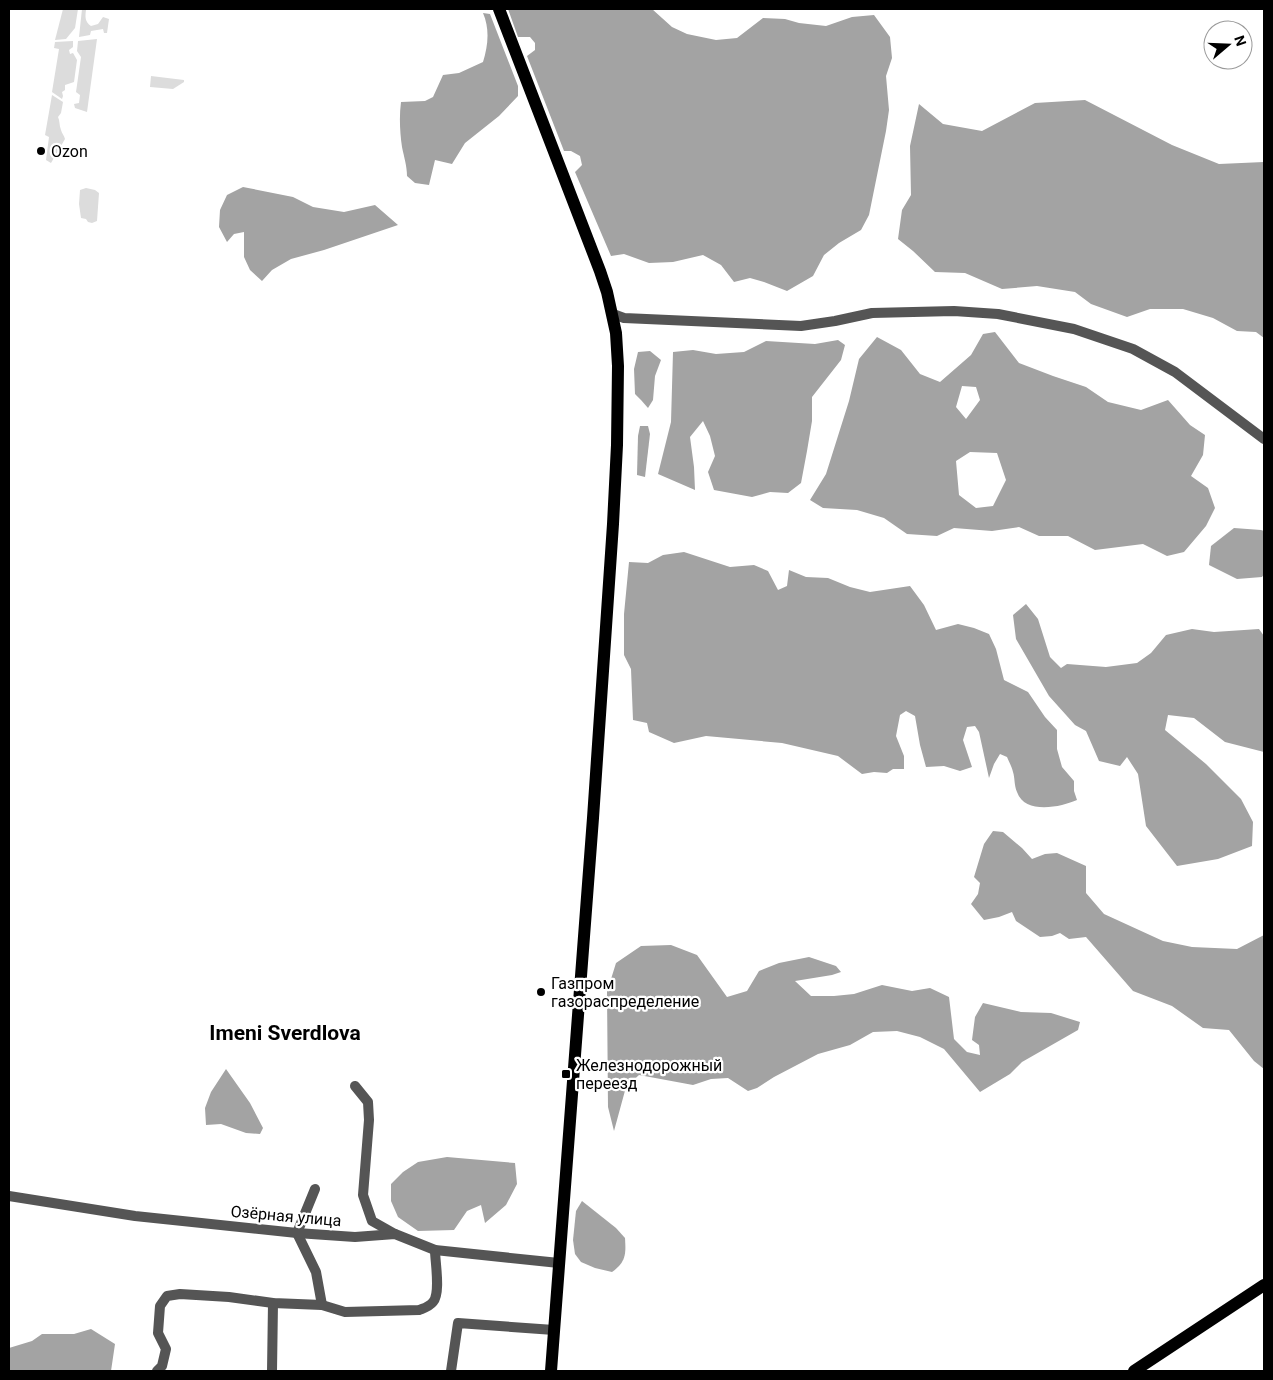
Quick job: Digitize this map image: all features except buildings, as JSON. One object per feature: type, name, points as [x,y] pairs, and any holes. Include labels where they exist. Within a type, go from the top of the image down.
[{"type":"main road","points":[[499,9],[600,271],[613,314],[617,350],[618,396],[613,524],[593,818],[551,1371]]},
{"type":"main road","points":[[1134,1371],[1264,1285]]},
{"type":"street","points":[[613,314],[624,318],[801,326],[872,313],[954,311],[998,314],[1066,327],[1133,349],[1175,372],[1264,439]]},
{"type":"street","points":[[355,1086],[368,1102],[369,1120],[364,1195],[372,1221],[394,1234]]},
{"type":"street","points":[[315,1189],[297,1234],[316,1272],[322,1305]]},
{"type":"street","name":"Озёрная улица","points":[[9,1196],[136,1216],[297,1234],[355,1237],[394,1234],[435,1250],[559,1264]]},
{"type":"street","points":[[157,1371],[162,1366],[166,1350],[158,1333],[160,1306],[167,1296],[180,1294],[228,1297],[273,1303],[322,1305],[345,1312],[419,1310],[435,1301],[437,1293],[435,1250]]},
{"type":"street","points":[[272,1371],[273,1303]]},
{"type":"street","points":[[451,1371],[458,1323],[554,1330]]},
{"type":"shaded area","points":[[63,9],[78,9],[75,28],[66,39],[55,40]]},
{"type":"shaded area","points":[[82,9],[86,10],[86,19],[91,26],[98,24],[103,17],[109,19],[107,33],[104,33],[103,29],[91,31],[90,35],[79,37]]},
{"type":"shaded area","points":[[508,9],[652,9],[672,27],[687,34],[716,40],[737,38],[763,18],[785,19],[799,23],[826,26],[852,17],[874,15],[890,37],[892,58],[886,76],[889,110],[869,215],[861,230],[839,243],[824,255],[813,276],[787,291],[750,278],[734,282],[721,265],[703,255],[673,262],[649,263],[624,254],[611,256],[575,172],[582,165],[580,156],[571,151],[564,151],[527,56],[535,50],[535,43],[530,37],[518,37]]},
{"type":"shaded area","points":[[483,13],[490,14],[518,86],[518,96],[499,116],[465,143],[452,164],[435,160],[429,185],[415,183],[407,176],[401,136],[401,102],[425,101],[433,97],[443,75],[459,73],[483,62],[488,38],[487,25]]},
{"type":"shaded area","points":[[97,39],[87,112],[75,108],[74,104],[79,103],[80,95],[76,92],[81,57],[77,51],[78,41]]},
{"type":"shaded area","points":[[73,41],[73,47],[69,50],[70,54],[73,53],[77,60],[74,82],[65,85],[62,99],[52,92],[59,49],[54,48],[55,42]]},
{"type":"shaded area","points":[[151,76],[184,80],[184,82],[173,89],[150,87]]},
{"type":"shaded area","points":[[52,95],[63,102],[61,113],[58,117],[65,139],[51,163],[46,160],[49,137],[45,135]]},
{"type":"shaded area","points":[[1085,100],[1172,145],[1219,164],[1264,162],[1264,338],[1256,332],[1237,331],[1213,318],[1183,309],[1150,309],[1127,317],[1091,304],[1075,292],[1037,286],[1002,289],[965,273],[935,272],[898,239],[902,210],[911,195],[910,146],[919,104],[943,124],[982,131],[1035,103]]},
{"type":"shaded area","points":[[243,187],[293,197],[313,207],[344,212],[375,205],[398,225],[291,259],[272,270],[262,281],[250,270],[244,257],[244,232],[234,234],[227,242],[219,227],[220,210],[227,195]]},
{"type":"shaded area","points":[[86,188],[99,193],[97,221],[92,223],[81,218],[80,190]]},
{"type":"shaded area","points":[[995,332],[1019,363],[1086,387],[1108,402],[1141,410],[1168,400],[1190,425],[1205,435],[1203,455],[1191,476],[1208,488],[1215,508],[1206,526],[1184,552],[1167,556],[1143,544],[1095,550],[1068,536],[1039,536],[1019,527],[992,531],[954,528],[937,536],[907,534],[884,518],[857,510],[823,508],[810,500],[826,474],[849,401],[859,359],[877,337],[901,350],[920,374],[940,382],[971,355],[983,334]],"holes":[[[962,386],[976,387],[980,400],[966,419],[956,407]],[[970,452],[997,453],[1006,480],[993,506],[976,508],[959,495],[956,461]]]},
{"type":"shaded area","points":[[838,340],[845,345],[841,360],[812,397],[812,421],[801,483],[788,493],[770,492],[752,497],[714,490],[708,472],[715,456],[710,436],[703,421],[690,437],[695,490],[658,474],[671,422],[673,352],[693,350],[716,354],[744,352],[766,341],[815,344]]},
{"type":"shaded area","points":[[650,351],[661,360],[655,376],[653,400],[648,408],[635,394],[634,369],[638,352]]},
{"type":"shaded area","points":[[640,426],[648,426],[650,434],[645,477],[637,475]]},
{"type":"shaded area","points":[[1234,528],[1264,531],[1264,574],[1262,577],[1237,579],[1209,565],[1211,546]]},
{"type":"shaded area","points":[[684,552],[730,567],[754,565],[768,571],[778,590],[787,586],[789,570],[806,577],[828,578],[850,587],[870,592],[910,586],[924,605],[936,630],[958,624],[989,634],[996,649],[1004,680],[1028,692],[1045,717],[1057,730],[1057,749],[1062,767],[1074,781],[1074,791],[1077,800],[1053,807],[1028,804],[1021,799],[1017,792],[1013,770],[1007,757],[1000,754],[989,778],[979,732],[975,726],[967,727],[963,740],[972,767],[960,771],[944,766],[926,767],[915,716],[906,711],[900,715],[896,736],[904,756],[904,769],[893,769],[887,773],[874,772],[862,774],[838,756],[782,743],[706,736],[674,743],[649,732],[647,723],[633,720],[631,669],[624,655],[624,614],[629,562],[648,563],[663,555]]},
{"type":"shaded area","points":[[1026,604],[1038,619],[1050,657],[1061,668],[1067,664],[1106,667],[1137,663],[1151,653],[1166,635],[1192,629],[1214,632],[1259,629],[1264,636],[1264,752],[1225,742],[1194,718],[1168,715],[1165,730],[1206,764],[1241,799],[1253,822],[1252,846],[1218,859],[1177,866],[1146,826],[1138,774],[1127,757],[1120,766],[1099,761],[1086,731],[1075,725],[1049,696],[1016,639],[1013,615]]},
{"type":"shaded area","points":[[993,831],[1003,832],[1032,859],[1045,854],[1057,853],[1086,866],[1086,893],[1104,914],[1163,941],[1192,947],[1237,949],[1264,935],[1264,1069],[1254,1061],[1229,1030],[1203,1028],[1172,1006],[1133,991],[1086,937],[1069,939],[1060,933],[1040,937],[1016,921],[1012,912],[984,920],[971,904],[978,894],[980,883],[974,877],[984,844]]},
{"type":"shaded area","points":[[671,945],[697,955],[727,997],[747,991],[759,971],[779,963],[809,957],[836,966],[841,972],[795,981],[811,996],[854,994],[882,985],[912,991],[930,988],[949,997],[954,1039],[967,1052],[980,1055],[979,1045],[972,1040],[975,1017],[983,1003],[1021,1012],[1051,1013],[1080,1022],[1078,1030],[1022,1062],[1010,1074],[980,1092],[944,1049],[920,1037],[897,1031],[873,1032],[850,1045],[818,1054],[757,1088],[748,1091],[728,1078],[711,1079],[693,1085],[639,1075],[626,1087],[614,1131],[608,1107],[607,992],[616,963],[641,946]]},
{"type":"shaded area","points":[[226,1069],[250,1103],[263,1128],[260,1134],[246,1133],[221,1124],[206,1125],[205,1108],[211,1092]]},
{"type":"shaded area","points":[[447,1157],[515,1163],[517,1184],[506,1205],[485,1223],[481,1205],[467,1211],[454,1230],[418,1231],[398,1217],[391,1201],[391,1184],[403,1172],[418,1162]]},
{"type":"shaded area","points":[[582,1201],[616,1228],[625,1238],[623,1261],[612,1272],[581,1262],[575,1254],[573,1240],[576,1211]]},
{"type":"shaded area","points":[[91,1329],[115,1344],[111,1371],[9,1371],[9,1348],[32,1341],[42,1334],[74,1334]]},
{"type":"place","name":"Ozon","points":[[41,151]]},
{"type":"place","name":"Газпром газораспределение","points":[[541,992]]},
{"type":"place","name":"Железнодорожный переезд","points":[[566,1074]]},
{"type":"district","name":"Imeni Sverdlova","points":[[285,1033]]}]
